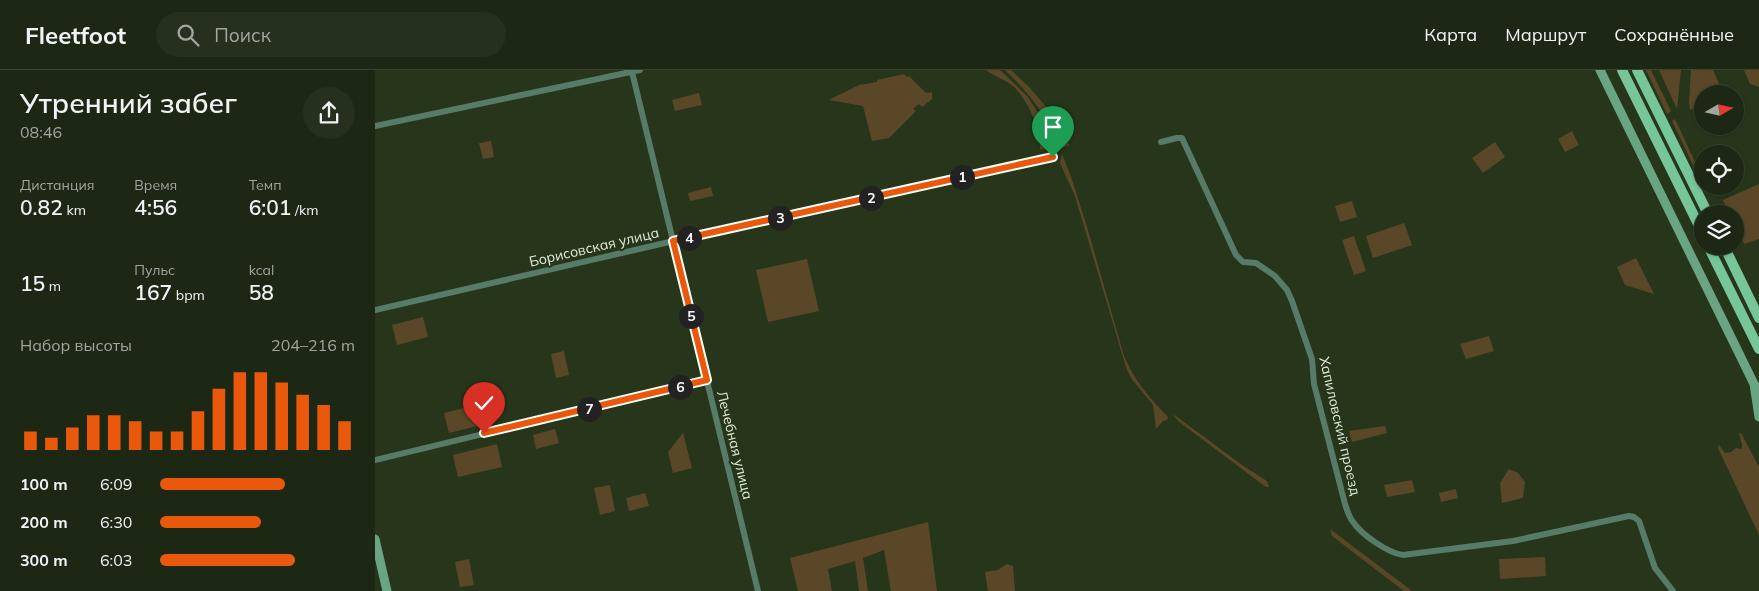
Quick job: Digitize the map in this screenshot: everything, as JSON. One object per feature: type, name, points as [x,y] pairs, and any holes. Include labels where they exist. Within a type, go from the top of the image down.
[{"type":"main road","points":[[1622,70],[1694,216]]},
{"type":"main road","points":[[1637,70],[1704,205]]},
{"type":"main road","points":[[1713,255],[1759,349]]},
{"type":"main road","points":[[1728,255],[1759,318]]},
{"type":"street","points":[[375,126],[640,70]]},
{"type":"street","points":[[1600,70],[1756,386],[1759,417]]},
{"type":"street","name":"Лечебная улица","points":[[632,72],[758,591]]},
{"type":"street","name":"Хапиловский проезд","points":[[1161,142],[1182,138],[1236,256],[1243,262],[1256,263],[1275,276],[1287,290],[1312,359],[1314,384],[1345,504],[1350,518],[1358,529],[1389,551],[1403,555],[1513,541],[1629,516],[1639,520],[1655,568],[1673,591]]},
{"type":"street","name":"Борисовская улица","points":[[375,310],[673,241],[1053,157]]},
{"type":"street","points":[[375,460],[707,380]]},
{"type":"street","points":[[375,539],[387,591]]},
{"type":"shaded area","points":[[986,70],[1000,70],[1027,96],[1057,144],[1049,149],[1040,149],[1036,124],[1024,99],[1013,86]]},
{"type":"shaded area","points":[[1005,70],[1011,70],[1048,109],[1069,145],[1062,148],[1051,126],[1037,106]]},
{"type":"shaded area","points":[[1646,70],[1651,70],[1671,111],[1667,114]]},
{"type":"shaded area","points":[[1659,70],[1681,70],[1677,109]]},
{"type":"shaded area","points":[[1691,70],[1713,70],[1720,85],[1694,85],[1694,108],[1690,110]]},
{"type":"shaded area","points":[[1744,70],[1759,70],[1759,87],[1750,84]]},
{"type":"shaded area","points":[[904,74],[907,77],[909,76],[926,93],[932,92],[932,99],[922,107],[919,104],[913,109],[916,111],[889,138],[872,141],[863,106],[829,100],[859,85]]},
{"type":"shaded area","points":[[699,93],[702,105],[675,111],[672,100]]},
{"type":"shaded area","points":[[1675,119],[1694,160],[1694,167],[1672,121]]},
{"type":"shaded area","points":[[1572,131],[1579,145],[1565,152],[1558,139]]},
{"type":"shaded area","points":[[491,141],[494,157],[483,159],[479,143]]},
{"type":"shaded area","points":[[1495,142],[1505,157],[1483,173],[1472,158]]},
{"type":"shaded area","points":[[1062,154],[1087,227],[1124,356],[1143,389],[1168,417],[1156,429],[1153,405],[1131,378],[1126,367],[1075,196],[1060,163]]},
{"type":"shaded area","points":[[1759,184],[1759,239],[1744,244],[1744,205],[1725,205],[1723,200],[1734,195],[1744,195],[1744,191]]},
{"type":"shaded area","points":[[711,187],[713,196],[690,201],[688,193]]},
{"type":"shaded area","points":[[1352,201],[1357,217],[1340,222],[1335,206]]},
{"type":"shaded area","points":[[1404,223],[1412,245],[1373,258],[1366,236]]},
{"type":"shaded area","points":[[1354,236],[1366,271],[1354,275],[1342,240]]},
{"type":"shaded area","points":[[1636,258],[1654,294],[1625,285],[1617,267]]},
{"type":"shaded area","points":[[807,259],[819,311],[768,322],[756,270]]},
{"type":"shaded area","points":[[423,317],[428,337],[397,345],[392,325]]},
{"type":"shaded area","points":[[1489,336],[1494,351],[1466,359],[1460,344]]},
{"type":"shaded area","points":[[564,351],[569,375],[556,378],[551,354]]},
{"type":"shaded area","points":[[472,406],[477,426],[449,433],[444,413]]},
{"type":"shaded area","points":[[1173,414],[1267,481],[1269,487],[1266,487],[1178,421]]},
{"type":"shaded area","points":[[1385,426],[1387,433],[1352,442],[1349,431]]},
{"type":"shaded area","points":[[555,429],[559,443],[536,449],[533,435]]},
{"type":"shaded area","points":[[683,433],[692,468],[673,473],[668,452]]},
{"type":"shaded area","points":[[1741,433],[1759,467],[1759,535],[1718,448],[1719,445],[1725,453],[1731,452],[1736,448],[1742,449],[1739,434]]},
{"type":"shaded area","points":[[497,444],[502,467],[458,477],[453,455]]},
{"type":"shaded area","points":[[1509,469],[1518,473],[1525,482],[1523,498],[1502,503],[1500,483]]},
{"type":"shaded area","points":[[1412,480],[1415,492],[1387,497],[1384,485]]},
{"type":"shaded area","points":[[610,485],[615,511],[600,515],[594,488]]},
{"type":"shaded area","points":[[1456,489],[1458,498],[1441,502],[1439,493]]},
{"type":"shaded area","points":[[645,493],[649,506],[629,511],[626,498]]},
{"type":"shaded area","points":[[928,522],[937,591],[891,591],[884,550],[863,558],[868,591],[859,591],[855,561],[828,569],[832,591],[798,591],[790,558]]},
{"type":"shaded area","points":[[1330,529],[1412,591],[1404,591],[1332,536]]},
{"type":"shaded area","points":[[1545,557],[1546,576],[1500,579],[1499,559]]},
{"type":"shaded area","points":[[469,559],[474,585],[460,587],[455,562]]},
{"type":"shaded area","points":[[1007,564],[1013,566],[1015,591],[988,591],[985,572],[998,570]]},
{"type":"route","points":[[484,433],[707,380],[673,241],[1053,157]]}]
